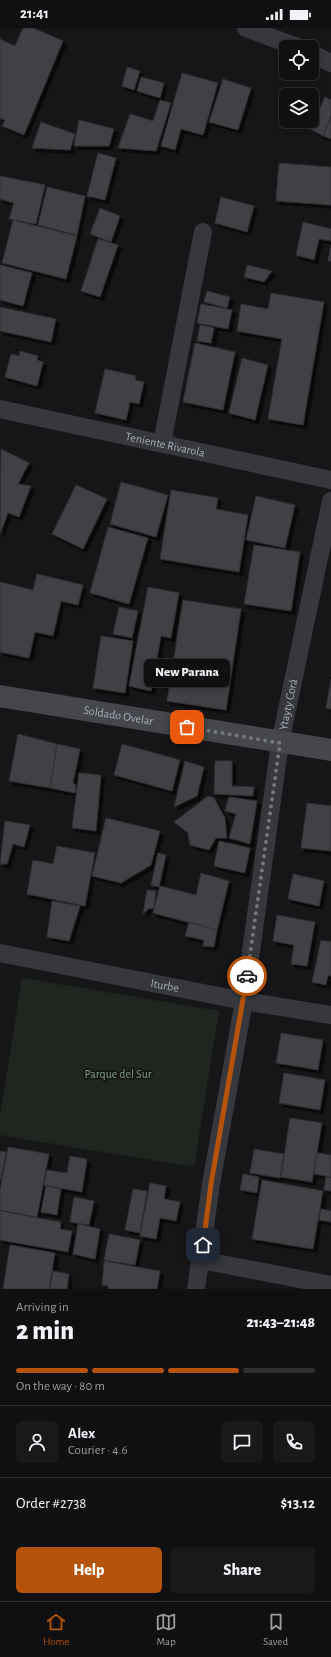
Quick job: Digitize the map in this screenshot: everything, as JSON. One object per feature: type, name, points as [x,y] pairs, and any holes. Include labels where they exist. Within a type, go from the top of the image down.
[{"type":"main road","name":"Soldado Ovelar","points":[[0,696],[280,743],[331,750]]},
{"type":"street","points":[[246,28],[279,40]]},
{"type":"street","points":[[319,57],[331,63]]},
{"type":"street","points":[[162,444],[203,232]]},
{"type":"street","name":"Teniente Rivarola","points":[[0,409],[331,480]]},
{"type":"street","name":"Ytayty Corá","points":[[196,1289],[211,1184],[244,1000],[280,743],[331,501]]},
{"type":"street","name":"Iturbe","points":[[0,953],[244,1000],[331,1015]]},
{"type":"street","points":[[201,1260],[331,1285]]},
{"type":"green space","name":"Parque del Sur","points":[[22,978],[219,1011],[194,1167],[0,1135],[0,1116]]},
{"type":"building","points":[[23,28],[33,28],[63,41],[24,135],[2,126],[5,120],[0,118],[0,39],[15,46]]},
{"type":"building","points":[[127,67],[140,71],[134,90],[122,86]]},
{"type":"building","points":[[182,73],[218,83],[203,135],[181,129],[175,150],[161,146]]},
{"type":"building","points":[[141,77],[164,83],[160,98],[137,91]]},
{"type":"building","points":[[223,79],[251,88],[238,130],[209,122]]},
{"type":"building","points":[[325,97],[331,100],[331,116],[323,136],[310,129],[319,128],[319,110]]},
{"type":"building","points":[[160,100],[171,103],[156,151],[118,148],[130,114],[153,121]]},
{"type":"building","points":[[331,117],[331,139],[323,136]]},
{"type":"building","points":[[79,120],[114,129],[109,146],[74,146]]},
{"type":"building","points":[[41,122],[75,134],[70,150],[32,148]]},
{"type":"building","points":[[98,153],[116,158],[105,200],[87,196]]},
{"type":"building","points":[[279,163],[331,167],[331,205],[276,201]]},
{"type":"building","points":[[0,176],[45,185],[36,224],[9,219],[14,203],[0,199]]},
{"type":"building","points":[[47,187],[85,196],[77,235],[38,225]]},
{"type":"building","points":[[221,197],[254,206],[247,232],[215,223]]},
{"type":"building","points":[[100,208],[120,216],[111,242],[90,234]]},
{"type":"building","points":[[13,220],[77,236],[66,279],[2,263]]},
{"type":"building","points":[[303,222],[331,229],[331,241],[319,239],[314,260],[296,255]]},
{"type":"building","points":[[98,239],[118,245],[100,297],[81,291]]},
{"type":"building","points":[[331,245],[331,261],[328,261]]},
{"type":"building","points":[[0,265],[32,273],[23,306],[0,300]]},
{"type":"building","points":[[247,265],[272,271],[264,282],[244,277]]},
{"type":"building","points":[[207,291],[230,297],[227,308],[204,302]]},
{"type":"building","points":[[271,293],[324,302],[303,425],[268,419],[282,339],[237,331],[241,304],[268,309]]},
{"type":"building","points":[[201,304],[232,310],[228,329],[197,323]]},
{"type":"building","points":[[0,307],[56,319],[51,342],[0,331]]},
{"type":"building","points":[[200,325],[214,328],[211,343],[197,341]]},
{"type":"building","points":[[195,343],[235,352],[223,410],[183,402]]},
{"type":"building","points":[[20,351],[38,356],[37,360],[43,362],[37,386],[5,377],[11,354],[19,356]]},
{"type":"building","points":[[242,358],[268,365],[255,420],[229,413]]},
{"type":"building","points":[[105,369],[136,376],[135,380],[144,382],[139,404],[130,402],[126,420],[95,413]]},
{"type":"building","points":[[1,449],[29,463],[18,484],[31,486],[19,517],[8,513],[0,534]]},
{"type":"building","points":[[121,482],[168,495],[156,537],[110,524]]},
{"type":"building","points":[[76,485],[107,499],[83,549],[52,534]]},
{"type":"building","points":[[171,490],[218,498],[216,509],[248,515],[239,572],[160,559]]},
{"type":"building","points":[[256,496],[295,505],[285,548],[246,540]]},
{"type":"building","points":[[108,527],[148,538],[129,604],[90,593]]},
{"type":"building","points":[[254,545],[300,552],[291,611],[244,604]]},
{"type":"building","points":[[37,574],[83,585],[78,605],[61,601],[53,636],[35,632],[29,658],[0,652],[0,582],[33,590]]},
{"type":"building","points":[[148,587],[179,593],[171,638],[161,636],[151,691],[129,686]]},
{"type":"building","points":[[183,600],[241,609],[226,710],[167,701]]},
{"type":"building","points":[[119,607],[138,611],[132,638],[113,634]]},
{"type":"building","points":[[101,636],[133,641],[125,693],[93,688]]},
{"type":"building","points":[[331,679],[331,709],[326,708]]},
{"type":"building","points":[[18,734],[57,744],[50,788],[9,781]]},
{"type":"building","points":[[57,744],[80,749],[73,783],[76,785],[75,793],[50,788]]},
{"type":"building","points":[[122,744],[180,760],[172,791],[114,775]]},
{"type":"building","points":[[185,761],[204,767],[197,796],[174,807]]},
{"type":"building","points":[[215,761],[232,761],[232,786],[254,787],[253,796],[214,794]]},
{"type":"building","points":[[79,773],[101,775],[96,831],[72,828]]},
{"type":"building","points":[[208,796],[214,798],[225,818],[227,838],[216,838],[209,850],[190,845],[188,833],[174,822]]},
{"type":"building","points":[[229,797],[257,801],[250,844],[229,838],[236,814],[225,811]]},
{"type":"building","points":[[307,803],[331,806],[331,851],[301,848]]},
{"type":"building","points":[[106,818],[160,831],[151,865],[121,883],[92,876]]},
{"type":"building","points":[[5,821],[30,825],[24,847],[13,844],[7,864],[0,864]]},
{"type":"building","points":[[219,841],[250,848],[245,873],[214,866]]},
{"type":"building","points":[[57,846],[95,853],[85,906],[27,894],[33,860],[53,864]]},
{"type":"building","points":[[158,853],[166,855],[159,887],[151,885]]},
{"type":"building","points":[[201,873],[229,881],[217,930],[153,913],[160,886],[196,895]]},
{"type":"building","points":[[293,874],[324,881],[319,906],[288,899]]},
{"type":"building","points":[[147,890],[156,891],[154,908],[148,909],[143,914]]},
{"type":"building","points":[[52,901],[80,906],[69,941],[47,937]]},
{"type":"building","points":[[277,915],[315,922],[307,966],[291,964],[294,945],[273,941]]},
{"type":"building","points":[[189,922],[217,930],[214,947],[203,946],[204,940],[185,936]]},
{"type":"building","points":[[321,940],[331,942],[331,976],[328,975],[326,985],[312,982]]},
{"type":"building","points":[[281,1033],[323,1040],[318,1070],[276,1063]]},
{"type":"building","points":[[284,1073],[325,1080],[320,1110],[279,1103]]},
{"type":"building","points":[[290,1118],[322,1123],[312,1182],[281,1177]]},
{"type":"building","points":[[8,1147],[49,1154],[37,1217],[0,1210],[0,1191]]},
{"type":"building","points":[[254,1149],[284,1154],[280,1178],[250,1173]]},
{"type":"building","points":[[0,1151],[6,1152],[1,1179],[0,1179]]},
{"type":"building","points":[[317,1153],[331,1155],[331,1177],[314,1174]]},
{"type":"building","points":[[70,1156],[87,1159],[82,1192],[44,1185],[47,1170],[67,1173]]},
{"type":"building","points":[[243,1174],[259,1177],[257,1193],[240,1190]]},
{"type":"building","points":[[326,1177],[331,1178],[331,1191],[324,1190]]},
{"type":"building","points":[[262,1180],[323,1191],[313,1249],[252,1239]]},
{"type":"building","points":[[150,1183],[166,1186],[164,1199],[180,1202],[176,1221],[160,1218],[156,1239],[140,1236]]},
{"type":"building","points":[[46,1186],[61,1189],[57,1215],[41,1212]]},
{"type":"building","points":[[133,1189],[147,1191],[140,1233],[125,1230]]},
{"type":"building","points":[[74,1197],[94,1201],[89,1225],[70,1222]]},
{"type":"building","points":[[321,1209],[331,1211],[331,1222],[319,1220]]},
{"type":"building","points":[[0,1211],[61,1222],[60,1229],[72,1231],[68,1252],[0,1240]]},
{"type":"building","points":[[78,1224],[100,1229],[95,1259],[73,1254]]},
{"type":"building","points":[[109,1234],[140,1240],[135,1265],[104,1260]]},
{"type":"building","points":[[10,1245],[55,1253],[49,1289],[3,1289]]},
{"type":"building","points":[[104,1261],[160,1271],[157,1289],[108,1289],[108,1286],[102,1285]]},
{"type":"building","points":[[53,1271],[69,1274],[67,1289],[50,1289]]},
{"type":"way so far","points":[[187,727],[280,743],[247,976]]},
{"type":"place","name":"New Parana","points":[[187,727]]},
{"type":"route","points":[[203,1245],[211,1184],[247,976]]}]
